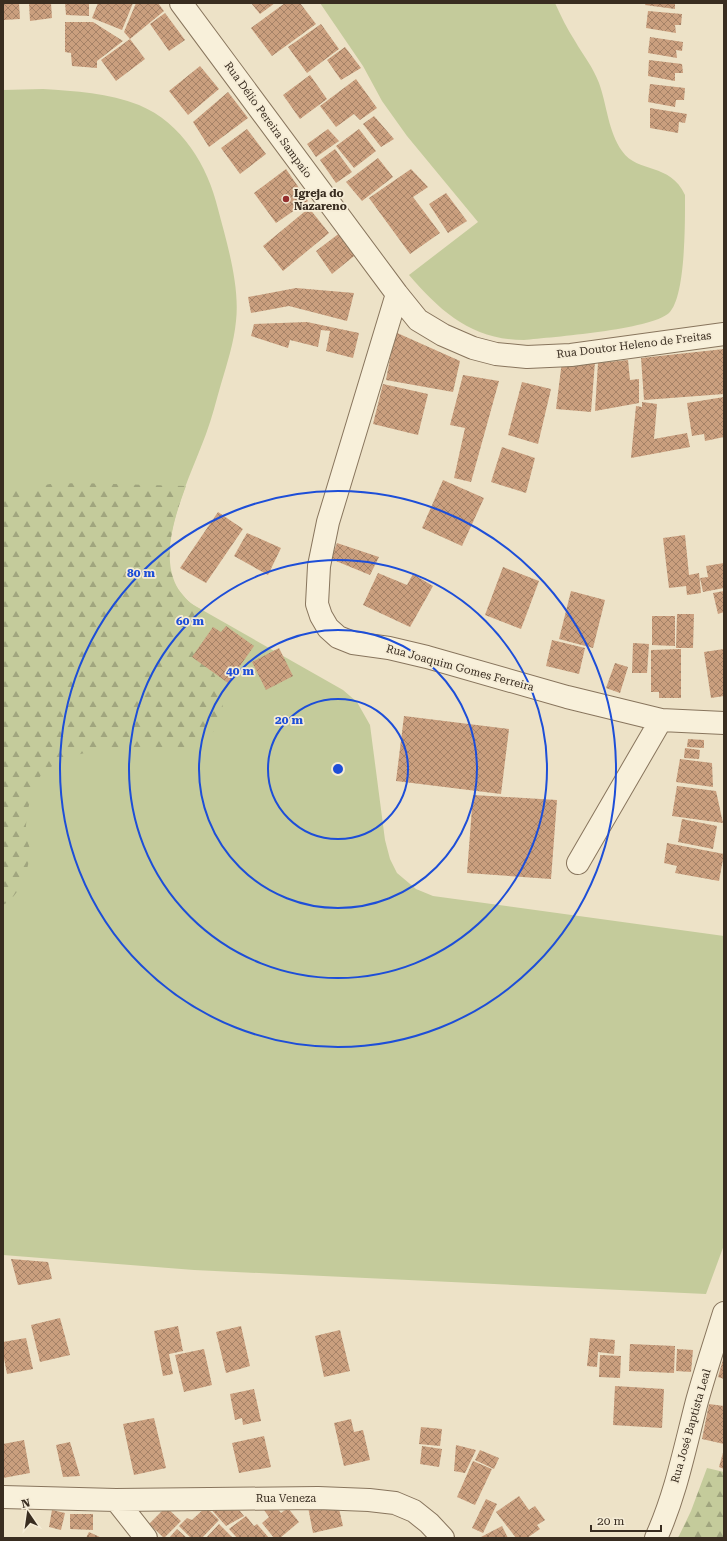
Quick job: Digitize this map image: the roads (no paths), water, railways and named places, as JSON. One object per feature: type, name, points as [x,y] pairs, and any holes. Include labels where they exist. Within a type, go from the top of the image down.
[{"type":"street","name":"Rua Délio Pereira Sampaio","points":[[181,3],[397,294]]},
{"type":"street","name":"Rua Doutor Heleno de Freitas","points":[[397,294],[418,320],[443,335],[473,348],[496,354],[527,357],[571,355],[724,334]]},
{"type":"street","name":"Rua Joaquim Gomes Ferreira","points":[[397,294],[328,522],[318,566],[316,592],[321,616],[328,628],[338,637],[353,642],[390,648],[427,657],[567,697],[661,720],[724,723]]},
{"type":"street","points":[[578,863],[661,720]]},
{"type":"street","name":"Rua José Baptista Leal","points":[[656,1538],[680,1468],[698,1400],[724,1313]]},
{"type":"street","name":"Rua Veneza","points":[[3,1498],[116,1500],[286,1498],[369,1500],[395,1503],[414,1511],[429,1523],[443,1538]]},
{"type":"street","points":[[116,1500],[146,1538]]},
{"type":"place","name":"Igreja do Nazareno","points":[[286,199]]}]
